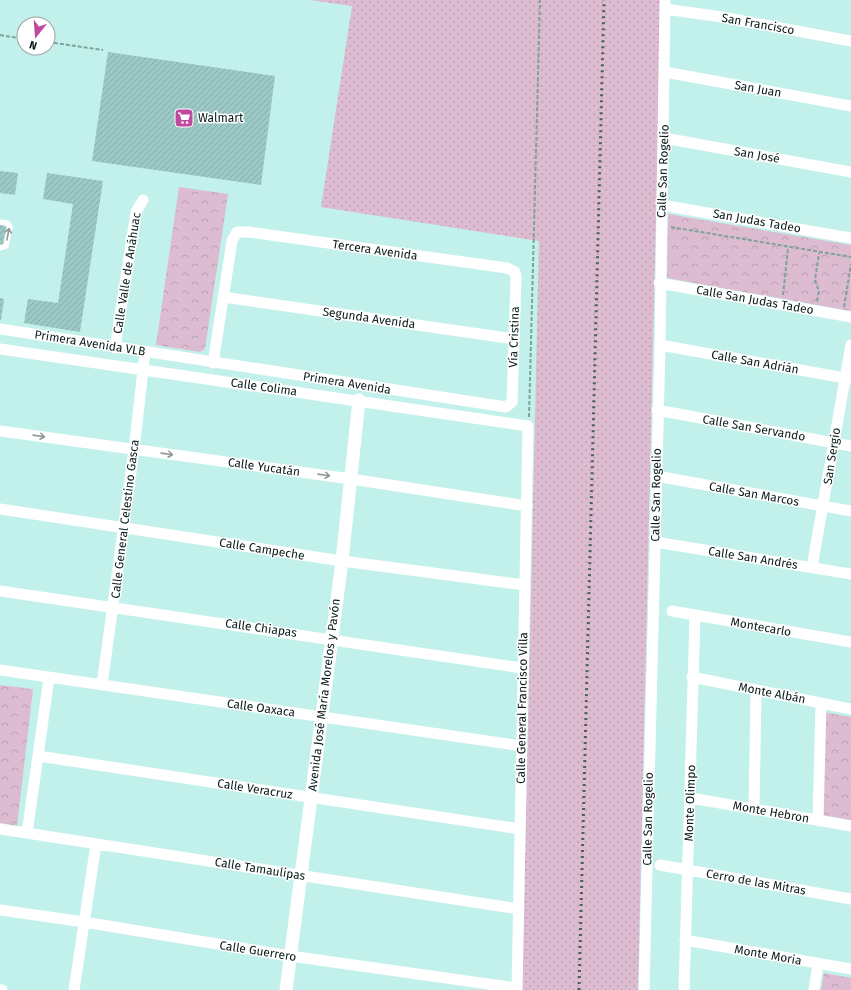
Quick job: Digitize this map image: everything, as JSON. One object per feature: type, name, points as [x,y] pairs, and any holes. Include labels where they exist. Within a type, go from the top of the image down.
[{"type":"street","name":"San Francisco","points":[[665,5],[730,19],[851,41]]},
{"type":"street","name":"Calle San Rogelio","points":[[644,990],[657,410],[660,345],[659,283],[664,138],[665,5]]},
{"type":"street","name":"San Juan","points":[[665,72],[851,106]]},
{"type":"street","name":"San José","points":[[664,138],[851,172]]},
{"type":"street","name":"Calle Valle de Anáhuac","points":[[115,348],[136,212],[143,200]]},
{"type":"street","name":"San Judas Tadeo","points":[[662,205],[851,238]]},
{"type":"street","name":"Tercera Avenida","points":[[223,296],[234,235],[237,232],[249,232],[507,268],[515,272]]},
{"type":"street","name":"Vía Cristina","points":[[512,402],[515,272]]},
{"type":"street","name":"Calle San Judas Tadeo","points":[[659,283],[847,313]]},
{"type":"street","name":"Segunda Avenida","points":[[223,296],[514,338]]},
{"type":"street","points":[[214,363],[223,296]]},
{"type":"street","name":"Primera Avenida VLB","points":[[0,329],[179,358]]},
{"type":"street","name":"Calle San Adrián","points":[[660,345],[848,379]]},
{"type":"street","name":"San Sergio","points":[[812,567],[834,443],[848,379],[851,345]]},
{"type":"street","name":"Calle Colima","points":[[0,349],[142,371],[360,400],[528,426]]},
{"type":"street","name":"Calle General Celestino Gasca","points":[[102,685],[134,450],[145,352]]},
{"type":"street","name":"Primera Avenida","points":[[179,358],[501,406],[509,406],[512,402]]},
{"type":"street","name":"Avenida José María Morelos y Pavón","points":[[286,990],[342,561],[360,400]]},
{"type":"street","name":"Calle San Servando","points":[[657,410],[851,446]]},
{"type":"street","name":"Calle General Francisco Villa","points":[[517,989],[522,746],[522,668],[528,426]]},
{"type":"street","name":"Calle Yucatán","points":[[0,431],[351,479],[527,506]]},
{"type":"street","name":"Calle San Marcos","points":[[656,476],[851,511]]},
{"type":"street","name":"Calle Campeche","points":[[0,509],[342,561],[524,585]]},
{"type":"street","name":"Calle San Andrés","points":[[655,542],[851,574]]},
{"type":"street","name":"Calle Chiapas","points":[[0,591],[331,638],[522,668]]},
{"type":"street","name":"Montecarlo","points":[[672,611],[851,642]]},
{"type":"street","name":"Monte Olimpo","points":[[684,990],[687,869],[691,798],[692,677],[695,615]]},
{"type":"street","name":"Calle Oaxaca","points":[[0,670],[522,746]]},
{"type":"street","name":"Monte Albán","points":[[692,677],[851,709]]},
{"type":"street","points":[[27,833],[49,678]]},
{"type":"street","points":[[754,810],[756,690]]},
{"type":"street","points":[[818,821],[821,703]]},
{"type":"street","name":"Calle Veracruz","points":[[38,756],[520,829]]},
{"type":"street","name":"Monte Hebron","points":[[691,798],[851,826]]},
{"type":"street","name":"Calle Tamaulipas","points":[[0,829],[519,908]]},
{"type":"street","points":[[74,990],[96,844]]},
{"type":"street","name":"Cerro de las Mitras","points":[[660,865],[851,899]]},
{"type":"street","name":"Calle Guerrero","points":[[0,910],[84,922],[290,956],[517,989]]},
{"type":"street","name":"Monte Moria","points":[[685,940],[851,969]]},
{"type":"street","points":[[814,990],[818,964]]},
{"type":"lane","points":[[0,222],[7,223],[10,227],[6,246],[0,248]]},
{"type":"path","points":[[528,426],[540,0]]},
{"type":"path","points":[[0,35],[16,38]]},
{"type":"path","points":[[56,43],[103,50]]},
{"type":"path","points":[[668,226],[851,258]]},
{"type":"path","points":[[782,298],[788,247]]},
{"type":"path","points":[[816,304],[819,293],[815,280],[819,252]]},
{"type":"path","points":[[847,313],[851,264]]},
{"type":"green space","points":[[310,0],[661,0],[638,990],[522,990],[539,241],[321,207],[352,6]]},
{"type":"green space","points":[[179,187],[228,194],[205,349],[200,352],[156,345]]},
{"type":"green space","points":[[668,214],[851,245],[851,311],[667,278]]},
{"type":"green space","points":[[0,685],[33,689],[17,826],[0,823]]},
{"type":"green space","points":[[823,712],[851,717],[851,820],[823,815]]},
{"type":"green space","points":[[824,973],[851,978],[851,990],[821,990]]},
{"type":"building","name":"Walmart","points":[[108,52],[275,76],[261,185],[92,161]]},
{"type":"building","points":[[0,171],[18,173],[15,195],[0,193]]},
{"type":"building","points":[[47,173],[103,181],[80,332],[24,323],[28,299],[58,303],[73,204],[43,199]]},
{"type":"building","points":[[0,225],[6,226],[3,245],[0,245]]},
{"type":"building","points":[[0,298],[4,299],[1,320],[0,320]]},
{"type":"railway","points":[[579,990],[604,0]]},
{"type":"place","name":"Walmart","points":[[184,118]]}]
